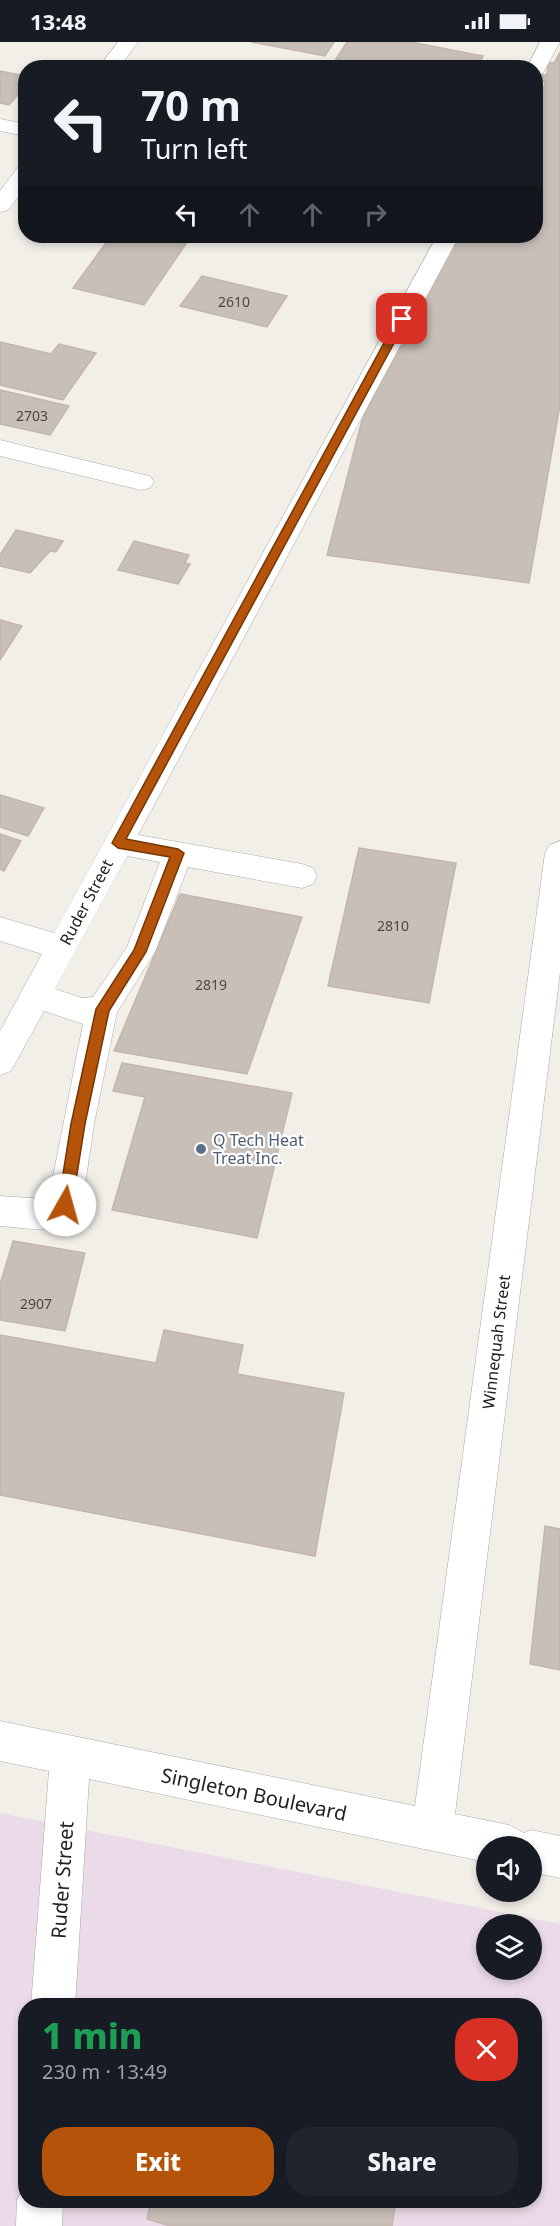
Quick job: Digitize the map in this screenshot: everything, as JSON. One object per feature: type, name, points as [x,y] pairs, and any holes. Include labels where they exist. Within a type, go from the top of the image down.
[{"type":"street","points":[[114,60],[128,42]]},
{"type":"street","points":[[541,60],[550,42]]},
{"type":"street","points":[[0,125],[18,128]]},
{"type":"street","points":[[0,205],[18,182]]},
{"type":"street","name":"Ruder Street","points":[[0,1061],[444,243]]},
{"type":"street","points":[[0,448],[141,482]]},
{"type":"street","points":[[118,843],[302,876]]},
{"type":"street","points":[[0,1211],[50,1215],[65,1205],[78,1124],[102,1009],[140,952],[178,853]]},
{"type":"street","name":"Winnequah Street","points":[[432,1831],[560,853]]},
{"type":"street","points":[[0,928],[61,948]]},
{"type":"street","points":[[36,994],[82,1011],[102,1009]]},
{"type":"street","name":"Singleton Boulevard","points":[[0,1741],[476,1840]]},
{"type":"street","name":"Ruder Street","points":[[54,1998],[70,1755]]},
{"type":"street","points":[[542,1853],[560,1857]]},
{"type":"street","points":[[39,2226],[40,2208]]},
{"type":"shaded area","points":[[0,1813],[510,1914],[476,1914],[476,1980],[542,1980],[542,1920],[560,1924],[560,2226],[0,2226]]},
{"type":"building","points":[[251,42],[334,42],[325,56]]},
{"type":"building","points":[[347,42],[411,42],[483,56],[481,60],[336,59]]},
{"type":"building","points":[[560,52],[560,405],[529,583],[327,555],[362,420],[450,243],[543,243],[543,87],[545,87],[545,82],[543,75],[547,75],[548,62],[554,63]]},
{"type":"building","points":[[0,71],[18,74],[18,94],[9,105],[0,103]]},
{"type":"building","points":[[106,243],[187,243],[144,305],[73,288]]},
{"type":"building","points":[[202,276],[287,296],[267,327],[180,306]]},
{"type":"building","points":[[0,342],[51,354],[59,344],[96,353],[63,400],[0,385]]},
{"type":"building","points":[[0,390],[69,406],[50,435],[0,424]]},
{"type":"building","points":[[16,530],[63,541],[56,552],[50,551],[30,573],[0,566],[0,555]]},
{"type":"building","points":[[134,541],[189,555],[185,563],[190,564],[178,584],[118,570]]},
{"type":"building","points":[[0,620],[22,626],[0,660]]},
{"type":"building","points":[[0,795],[44,808],[28,836],[0,827]]},
{"type":"building","points":[[0,834],[21,841],[4,871],[0,869]]},
{"type":"building","points":[[359,848],[456,863],[429,1003],[328,986]]},
{"type":"building","points":[[180,894],[302,917],[247,1074],[114,1051]]},
{"type":"building","points":[[122,1063],[292,1093],[257,1238],[112,1210],[145,1097],[113,1091]]},
{"type":"building","points":[[13,1241],[85,1253],[65,1331],[0,1320],[0,1285]]},
{"type":"building","points":[[164,1330],[243,1345],[237,1374],[344,1393],[315,1556],[0,1495],[0,1335],[156,1363]]},
{"type":"building","points":[[545,1526],[560,1529],[560,1670],[530,1664]]},
{"type":"building","points":[[149,2208],[395,2208],[392,2226],[170,2226],[147,2219]]},
{"type":"place","name":"Q Tech Heat Treat Inc.","points":[[201,1149]]},
{"type":"route","points":[[65,1205],[78,1124],[102,1009],[140,952],[178,853],[118,843],[402,319]]}]
